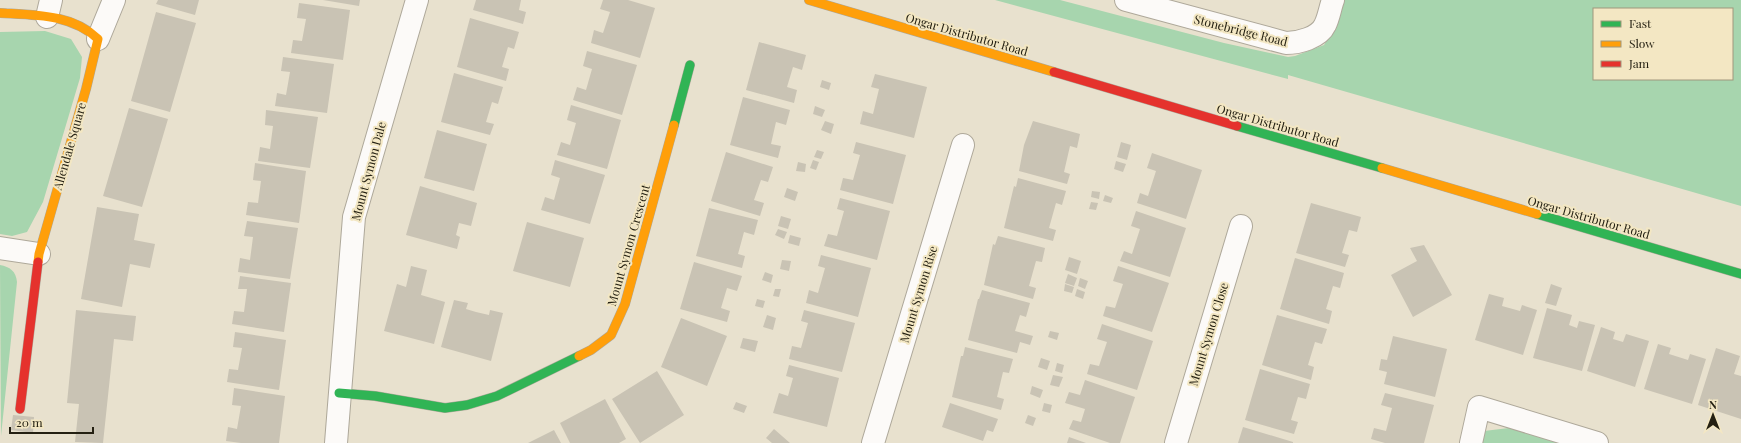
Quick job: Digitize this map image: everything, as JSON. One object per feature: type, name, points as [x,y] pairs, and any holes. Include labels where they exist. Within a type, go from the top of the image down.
[{"type":"street","name":"Allendale Square","points":[[20,409],[39,254],[86,89],[98,39],[114,0]]},
{"type":"street","name":"Mount Symon Dale","points":[[336,443],[354,217],[417,0]]},
{"type":"street","name":"Ongar Distributor Road","points":[[808,0],[1741,274]]},
{"type":"street","name":"Stonebridge Road","points":[[1126,0],[1263,38],[1286,43],[1294,43],[1317,34],[1325,26],[1333,0]]},
{"type":"street","points":[[0,13],[49,8],[65,20],[93,32],[98,39]]},
{"type":"street","name":"Mount Symon Crescent","points":[[339,393],[375,396],[445,408],[467,405],[497,396],[584,353],[611,335],[625,304],[690,65]]},
{"type":"street","name":"Mount Symon Rise","points":[[873,443],[963,144]]},
{"type":"street","name":"Mount Symon Close","points":[[1176,443],[1241,226]]},
{"type":"street","points":[[0,248],[39,254]]},
{"type":"street","points":[[1472,443],[1479,407],[1597,443]]},
{"type":"green space","points":[[995,0],[1060,0],[1224,43],[1288,57],[1295,56],[1324,45],[1337,22],[1342,0],[1741,0],[1741,206],[1288,75],[1288,79]]},
{"type":"green space","points":[[45,31],[71,39],[82,57],[80,78],[43,202],[27,232],[12,236],[0,234],[0,32]]},
{"type":"green space","points":[[0,265],[7,267],[14,272],[17,282],[1,436]]},
{"type":"green space","points":[[1509,428],[1574,443],[1482,443],[1484,431]]},
{"type":"building","points":[[158,0],[199,0],[195,15],[156,4]]},
{"type":"building","points":[[323,0],[360,0],[359,6]]},
{"type":"building","points":[[476,0],[521,0],[519,10],[526,12],[523,24],[473,10]]},
{"type":"building","points":[[603,0],[628,0],[655,8],[640,58],[591,43],[594,30],[603,33],[610,12],[600,9]]},
{"type":"building","points":[[299,3],[350,10],[343,60],[291,53],[293,40],[302,41],[306,19],[297,18]]},
{"type":"building","points":[[156,12],[196,23],[170,112],[131,101]]},
{"type":"building","points":[[470,18],[519,32],[514,49],[508,47],[502,67],[509,69],[506,81],[457,67]]},
{"type":"building","points":[[759,42],[806,55],[802,70],[793,67],[787,87],[797,90],[794,103],[746,90]]},
{"type":"building","points":[[587,51],[637,65],[622,115],[573,100],[577,87],[586,90],[592,69],[583,66]]},
{"type":"building","points":[[283,57],[334,64],[327,113],[275,106],[277,93],[286,95],[290,72],[281,71]]},
{"type":"building","points":[[454,73],[503,87],[498,104],[492,102],[486,122],[494,124],[490,135],[441,122]]},
{"type":"building","points":[[875,74],[927,87],[914,138],[860,124],[863,111],[873,114],[879,89],[871,87]]},
{"type":"building","points":[[822,80],[831,83],[829,90],[820,87]]},
{"type":"building","points":[[743,97],[790,110],[786,125],[776,122],[771,144],[781,146],[778,158],[730,145]]},
{"type":"building","points":[[571,105],[621,120],[607,169],[557,155],[561,142],[570,145],[576,123],[567,120]]},
{"type":"building","points":[[815,106],[825,110],[822,117],[813,114]]},
{"type":"building","points":[[129,108],[168,119],[142,207],[103,196]]},
{"type":"building","points":[[266,110],[318,117],[310,168],[258,161],[260,147],[270,149],[273,126],[265,125]]},
{"type":"building","points":[[825,121],[834,124],[831,134],[821,130]]},
{"type":"building","points":[[1033,121],[1080,134],[1077,148],[1070,146],[1064,172],[1070,174],[1067,184],[1019,171],[1024,145]]},
{"type":"building","points":[[437,130],[487,144],[474,191],[424,178]]},
{"type":"building","points":[[856,142],[906,155],[893,204],[840,190],[843,178],[853,180],[860,155],[853,153]]},
{"type":"building","points":[[1121,142],[1131,145],[1127,160],[1117,157]]},
{"type":"building","points":[[817,150],[824,152],[821,159],[814,157]]},
{"type":"building","points":[[726,152],[773,167],[768,182],[761,180],[754,200],[764,203],[760,216],[711,201]]},
{"type":"building","points":[[1152,153],[1202,170],[1186,219],[1137,203],[1140,193],[1148,196],[1156,171],[1147,168]]},
{"type":"building","points":[[555,160],[605,175],[590,224],[541,210],[545,197],[554,200],[560,178],[551,175]]},
{"type":"building","points":[[813,160],[819,162],[816,170],[810,168]]},
{"type":"building","points":[[1116,161],[1126,164],[1123,172],[1114,169]]},
{"type":"building","points":[[798,162],[806,164],[805,172],[796,171]]},
{"type":"building","points":[[255,163],[306,171],[299,223],[246,215],[248,202],[258,203],[261,181],[253,180]]},
{"type":"building","points":[[1018,178],[1066,191],[1062,205],[1056,203],[1049,228],[1056,230],[1053,241],[1004,228],[1014,186],[1016,187]]},
{"type":"building","points":[[420,186],[477,203],[471,226],[459,223],[456,235],[460,237],[457,249],[406,235]]},
{"type":"building","points":[[787,188],[798,192],[795,201],[784,197]]},
{"type":"building","points":[[1092,191],[1100,192],[1099,199],[1091,197]]},
{"type":"building","points":[[1105,195],[1113,198],[1111,203],[1103,201]]},
{"type":"building","points":[[840,198],[890,211],[877,260],[824,246],[828,234],[837,236],[844,211],[837,209]]},
{"type":"building","points":[[1091,202],[1098,203],[1096,210],[1089,209]]},
{"type":"building","points":[[1311,203],[1361,217],[1357,232],[1349,230],[1342,253],[1349,255],[1345,267],[1296,253]]},
{"type":"building","points":[[97,207],[139,214],[134,240],[155,244],[150,268],[130,264],[122,307],[81,299]]},
{"type":"building","points":[[709,208],[758,220],[754,235],[744,232],[738,254],[745,256],[742,268],[696,256]]},
{"type":"building","points":[[1136,211],[1186,228],[1170,277],[1120,261],[1124,251],[1132,254],[1140,229],[1131,226]]},
{"type":"building","points":[[781,216],[791,219],[788,229],[778,226]]},
{"type":"building","points":[[247,221],[298,228],[290,279],[238,272],[240,258],[250,260],[253,237],[244,236]]},
{"type":"building","points":[[527,222],[584,238],[570,287],[513,271]]},
{"type":"building","points":[[778,229],[787,232],[784,239],[775,235]]},
{"type":"building","points":[[790,235],[801,238],[799,246],[788,243]]},
{"type":"building","points":[[998,236],[1045,248],[1042,262],[1036,261],[1029,286],[1036,288],[1033,299],[984,285],[993,244],[995,245]]},
{"type":"building","points":[[1424,245],[1452,295],[1413,317],[1391,275],[1417,261],[1410,248]]},
{"type":"building","points":[[821,255],[871,268],[858,317],[806,303],[809,290],[818,293],[825,268],[818,266]]},
{"type":"building","points":[[1069,257],[1081,261],[1077,274],[1065,270]]},
{"type":"building","points":[[1295,258],[1344,273],[1340,288],[1333,286],[1326,309],[1332,311],[1329,324],[1280,309]]},
{"type":"building","points":[[782,260],[791,261],[789,271],[780,269]]},
{"type":"building","points":[[694,262],[742,276],[737,291],[727,288],[721,308],[730,311],[727,322],[680,309]]},
{"type":"building","points":[[411,266],[427,270],[421,295],[445,302],[434,344],[384,331],[397,284],[406,287]]},
{"type":"building","points":[[1118,266],[1169,283],[1152,332],[1103,316],[1106,306],[1115,308],[1123,284],[1113,281]]},
{"type":"building","points":[[765,272],[773,275],[771,283],[762,280]]},
{"type":"building","points":[[1068,274],[1077,278],[1074,286],[1065,283]]},
{"type":"building","points":[[240,276],[291,283],[284,332],[232,324],[234,311],[244,312],[247,289],[238,289]]},
{"type":"building","points":[[1080,278],[1088,281],[1085,289],[1078,286]]},
{"type":"building","points":[[1065,284],[1074,287],[1072,293],[1064,291]]},
{"type":"building","points":[[1551,284],[1562,288],[1556,306],[1545,303]]},
{"type":"building","points":[[775,289],[781,289],[779,297],[773,296]]},
{"type":"building","points":[[1077,289],[1085,292],[1083,299],[1075,296]]},
{"type":"building","points":[[982,290],[1030,303],[1026,317],[1020,315],[1015,331],[1033,336],[1030,345],[1020,342],[1017,353],[968,340],[978,299]]},
{"type":"building","points":[[1489,294],[1504,298],[1502,306],[1520,311],[1522,305],[1537,310],[1523,355],[1475,340]]},
{"type":"building","points":[[757,299],[765,301],[763,308],[755,306]]},
{"type":"building","points":[[454,300],[468,303],[466,309],[476,312],[489,315],[490,310],[503,313],[491,361],[441,347]]},
{"type":"building","points":[[1547,308],[1572,315],[1569,325],[1577,328],[1579,321],[1595,325],[1582,371],[1533,358]]},
{"type":"building","points":[[76,310],[136,316],[133,341],[114,339],[103,443],[75,442],[79,404],[67,403]]},
{"type":"building","points":[[804,310],[855,323],[842,372],[789,359],[792,346],[801,348],[808,323],[801,321]]},
{"type":"building","points":[[767,315],[776,318],[773,330],[763,327]]},
{"type":"building","points":[[1277,315],[1327,329],[1322,344],[1315,342],[1308,365],[1314,367],[1311,380],[1262,365]]},
{"type":"building","points":[[681,318],[727,336],[707,386],[661,367]]},
{"type":"building","points":[[1102,324],[1153,341],[1137,390],[1087,374],[1090,364],[1099,366],[1107,342],[1097,339]]},
{"type":"building","points":[[1601,327],[1615,332],[1613,339],[1623,342],[1626,334],[1649,341],[1635,387],[1587,371]]},
{"type":"building","points":[[1050,331],[1059,333],[1057,340],[1048,337]]},
{"type":"building","points":[[235,332],[286,340],[279,390],[227,382],[229,369],[238,370],[242,348],[233,347]]},
{"type":"building","points":[[1393,336],[1447,349],[1435,397],[1384,384],[1387,372],[1379,370],[1381,359],[1387,360]]},
{"type":"building","points":[[743,338],[758,341],[755,352],[740,348]]},
{"type":"building","points":[[1658,344],[1671,348],[1669,354],[1688,360],[1690,354],[1706,359],[1692,404],[1644,389]]},
{"type":"building","points":[[965,347],[1013,359],[1009,373],[1003,372],[997,397],[1004,399],[1001,410],[952,397],[961,356],[963,356]]},
{"type":"building","points":[[1716,348],[1740,356],[1734,374],[1741,376],[1741,419],[1698,405]]},
{"type":"building","points":[[1041,358],[1050,361],[1047,370],[1038,367]]},
{"type":"building","points":[[1057,363],[1064,365],[1062,373],[1055,371]]},
{"type":"building","points":[[789,365],[839,378],[827,427],[773,413],[779,393],[788,396],[793,378],[786,376]]},
{"type":"building","points":[[1260,369],[1310,384],[1306,399],[1298,397],[1291,420],[1298,422],[1294,434],[1245,420]]},
{"type":"building","points":[[657,371],[684,415],[640,443],[612,399]]},
{"type":"building","points":[[1053,375],[1063,377],[1059,387],[1050,385]]},
{"type":"building","points":[[1085,380],[1135,397],[1120,443],[1110,443],[1069,429],[1073,420],[1081,422],[1085,409],[1065,403],[1069,392],[1080,395]]},
{"type":"building","points":[[1032,386],[1043,390],[1040,398],[1030,394]]},
{"type":"building","points":[[234,388],[285,396],[279,443],[241,443],[226,441],[228,427],[237,429],[241,406],[232,405]]},
{"type":"building","points":[[1385,393],[1434,405],[1424,443],[1385,443],[1371,439],[1374,428],[1386,431],[1392,408],[1381,405]]},
{"type":"building","points":[[605,399],[626,439],[619,443],[570,443],[560,423]]},
{"type":"building","points":[[736,402],[747,406],[744,413],[733,409]]},
{"type":"building","points":[[950,403],[998,419],[993,432],[987,430],[983,441],[942,427]]},
{"type":"building","points":[[1044,403],[1052,405],[1050,413],[1042,411]]},
{"type":"building","points":[[13,415],[34,417],[33,433],[11,430]]},
{"type":"building","points":[[1028,415],[1036,418],[1033,426],[1025,423]]},
{"type":"building","points":[[1243,427],[1293,442],[1293,443],[1238,443]]},
{"type":"building","points":[[774,429],[790,443],[772,443],[766,438]]},
{"type":"building","points":[[554,430],[561,443],[528,443]]},
{"type":"building","points":[[1069,437],[1086,443],[1067,443]]},
{"type":"traffic: fast","points":[[674,125],[690,65]]},
{"type":"traffic: fast","points":[[1237,126],[1382,168]]},
{"type":"traffic: fast","points":[[1537,214],[1741,274]]},
{"type":"traffic: fast","points":[[339,393],[375,396],[445,408],[467,405],[497,396],[579,356]]},
{"type":"traffic: slow","points":[[809,0],[1054,72]]},
{"type":"traffic: slow","points":[[0,13],[52,17],[65,20],[88,31],[98,39],[86,89],[38,262]]},
{"type":"traffic: slow","points":[[579,356],[591,350],[611,335],[625,304],[674,125]]},
{"type":"traffic: slow","points":[[1382,168],[1537,214]]},
{"type":"traffic: jam","points":[[1054,72],[1237,126]]},
{"type":"traffic: jam","points":[[20,409],[38,262]]}]
